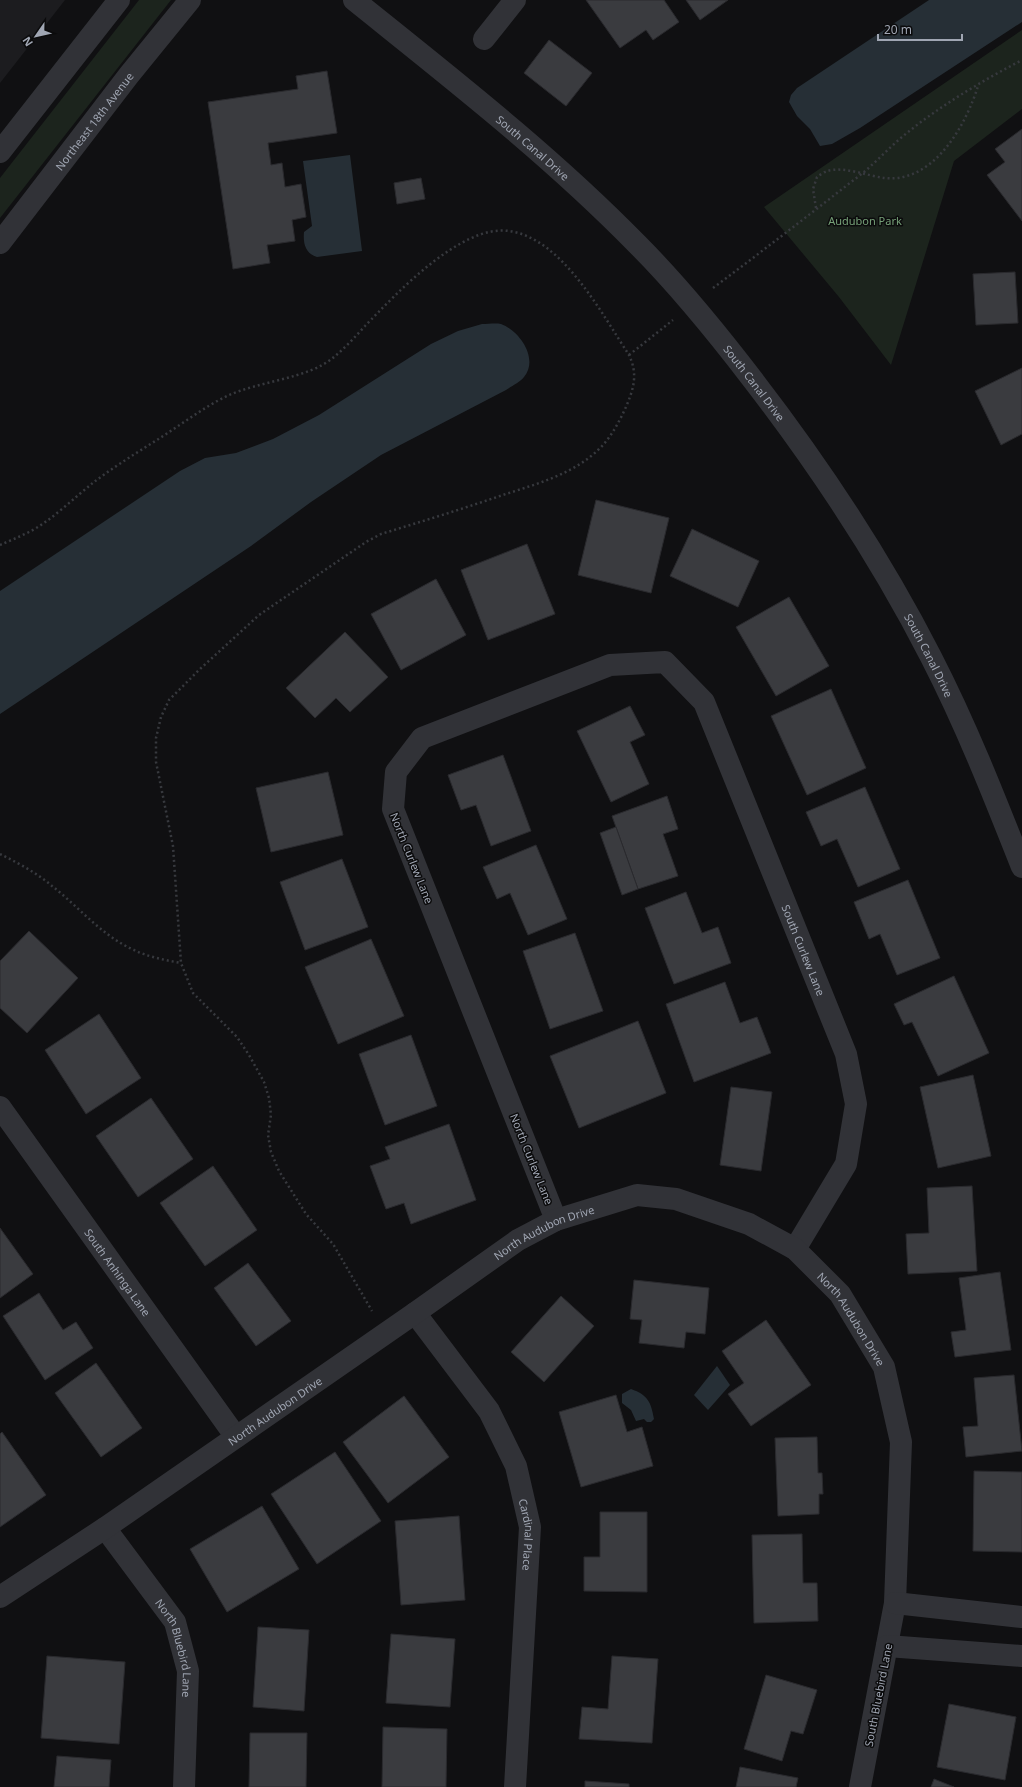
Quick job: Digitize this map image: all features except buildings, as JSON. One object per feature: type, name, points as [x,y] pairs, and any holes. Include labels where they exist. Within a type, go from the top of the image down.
[{"type":"street","points":[[0,152],[119,0]]},
{"type":"street","name":"Northeast 18th Avenue","points":[[0,243],[129,74],[190,0]]},
{"type":"street","name":"South Canal Drive","points":[[354,0],[485,106],[581,188],[640,246],[692,304],[782,418],[862,535],[898,596],[931,657],[970,737],[1022,867]]},
{"type":"street","points":[[484,39],[515,0]]},
{"type":"street","name":"North Curlew Lane","points":[[556,1220],[392,809],[396,772],[422,738],[610,665],[665,662]]},
{"type":"street","name":"South Curlew Lane","points":[[665,662],[704,702],[846,1054],[856,1104],[846,1164],[795,1248]]},
{"type":"street","name":"South Anhinga Lane","points":[[0,1107],[236,1437]]},
{"type":"street","name":"North Audubon Drive","points":[[0,1597],[105,1528],[518,1240],[556,1220],[637,1195],[676,1199],[750,1224],[795,1248],[840,1294],[884,1367],[901,1442],[895,1603]]},
{"type":"street","name":"Cardinal Place","points":[[415,1313],[489,1411],[516,1466],[530,1527],[515,1787]]},
{"type":"street","name":"North Bluebird Lane","points":[[105,1528],[175,1622],[188,1671],[184,1787]]},
{"type":"street","points":[[895,1603],[1022,1617]]},
{"type":"street","name":"South Bluebird Lane","points":[[860,1787],[895,1603]]},
{"type":"street","points":[[887,1646],[1022,1656]]},
{"type":"path","points":[[709,291],[777,241],[816,208],[861,174],[902,137],[924,120],[1022,60]]},
{"type":"path","points":[[816,208],[813,189],[817,177],[827,171],[844,170],[886,178],[905,177],[920,169],[936,157],[951,143],[963,124],[978,86]]},
{"type":"path","points":[[0,545],[30,532],[105,474],[227,396],[247,388],[309,372],[321,367],[334,358],[396,295],[424,269],[463,242],[480,233],[508,231],[522,234],[552,252],[582,284],[630,355],[635,376],[630,396],[619,423],[610,437],[600,449],[588,459],[567,471],[533,485],[381,534],[366,542],[259,616],[200,669],[169,700],[161,717],[156,738],[156,762],[173,846],[180,963],[193,993],[237,1036],[253,1062],[264,1082],[269,1098],[271,1115],[268,1135],[271,1152],[279,1171],[306,1214],[333,1244],[375,1317]]},
{"type":"path","points":[[630,355],[674,319]]},
{"type":"path","points":[[0,854],[25,866],[52,886],[80,912],[133,950],[158,959],[180,963]]},
{"type":"shaded area","points":[[0,0],[65,0],[0,83]]},
{"type":"shaded area","points":[[929,0],[1022,0],[1022,22],[860,128],[832,144],[820,146],[810,129],[797,116],[789,102],[791,95],[797,88]]},
{"type":"shaded area","points":[[350,155],[362,251],[317,257],[307,250],[304,240],[304,232],[312,226],[303,161]]},
{"type":"shaded area","points":[[482,324],[501,324],[521,339],[528,354],[529,362],[528,370],[520,381],[506,390],[381,455],[311,502],[251,546],[0,714],[0,591],[180,471],[205,458],[236,453],[273,439],[319,415],[431,344],[458,331]]},
{"type":"shaded area","points":[[717,1366],[730,1385],[708,1410],[694,1395]]},
{"type":"shaded area","points":[[631,1389],[637,1391],[648,1400],[652,1408],[654,1419],[651,1422],[647,1422],[644,1419],[636,1421],[631,1410],[622,1403],[622,1394]]},
{"type":"green space","points":[[139,0],[171,0],[0,218],[0,178]]},
{"type":"green space","name":"Audubon Park","points":[[1022,30],[1022,109],[954,161],[891,365],[839,297],[764,207]]}]
